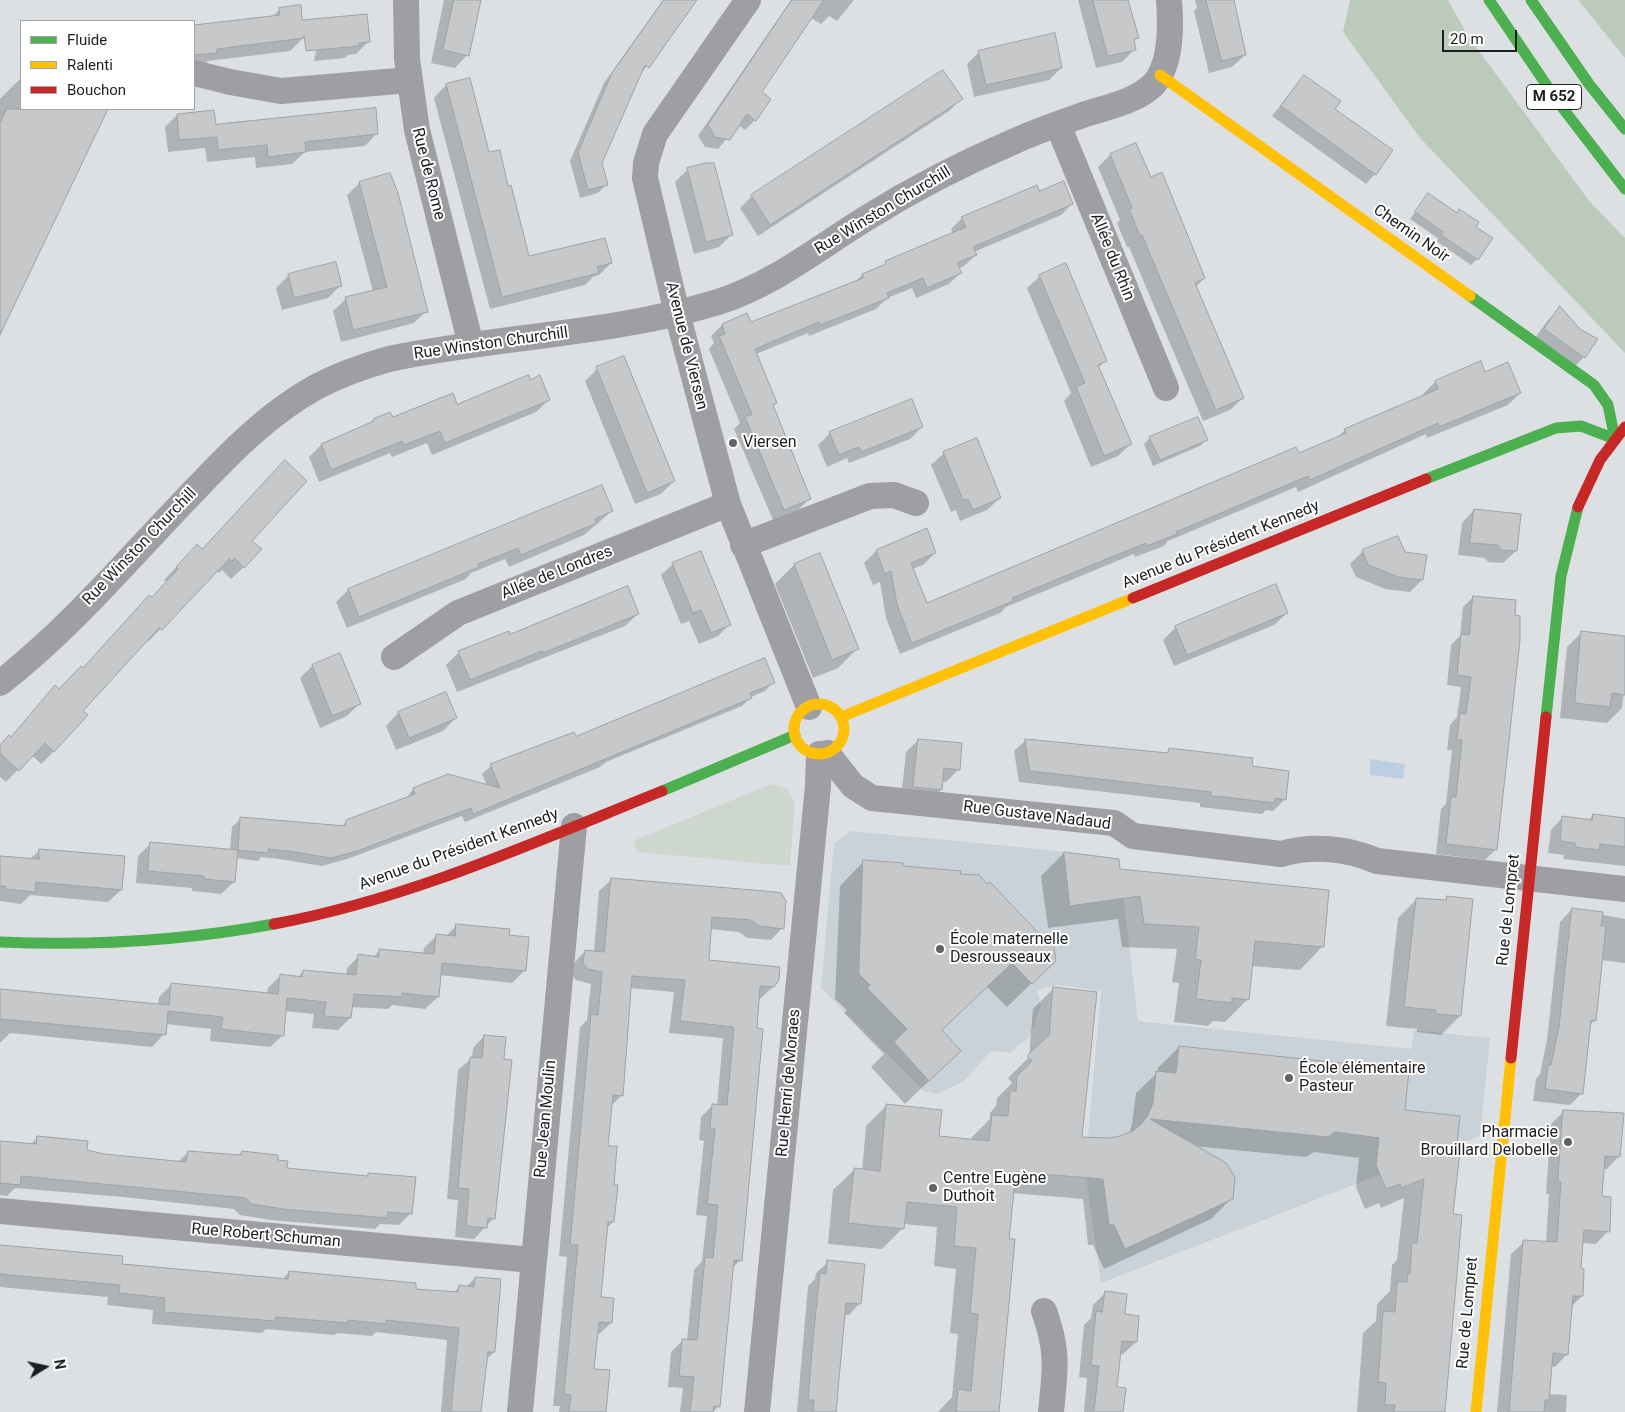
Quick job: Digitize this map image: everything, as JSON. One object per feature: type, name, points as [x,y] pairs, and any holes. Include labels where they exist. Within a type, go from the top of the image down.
[{"type":"main road","name":"M 652","points":[[1489,0],[1552,95],[1625,189]]},
{"type":"main road","name":"M 652","points":[[1531,0],[1584,77],[1625,129]]},
{"type":"main road","name":"Chemin Noir","points":[[1160,75],[1594,385],[1608,405],[1615,440]]},
{"type":"main road","name":"Avenue du Président Kennedy","points":[[841,717],[1544,431],[1568,424],[1579,424],[1589,426],[1615,440]]},
{"type":"main road","name":"Rue de Lompret","points":[[1476,1412],[1484,1314],[1556,610],[1565,553],[1573,519],[1593,472],[1625,427]]},
{"type":"main road","points":[[825,705],[836,711],[841,717],[844,728],[842,740],[834,749],[823,754],[804,749],[795,735],[796,720],[809,707],[825,705]]},
{"type":"main road","name":"Avenue du Président Kennedy","points":[[0,942],[57,945],[123,943],[220,933],[290,921],[361,904],[419,886],[574,826],[795,735]]},
{"type":"street","name":"Rue de Rome","points":[[406,0],[406,41],[416,130],[471,345]]},
{"type":"street","name":"Avenue de Viersen","points":[[748,0],[655,134],[646,163],[646,190],[728,504],[809,707]]},
{"type":"street","points":[[1160,75],[1168,45],[1169,0]]},
{"type":"street","points":[[195,73],[230,82],[282,91],[409,80]]},
{"type":"street","name":"Rue Winston Churchill","points":[[0,683],[31,658],[73,617],[243,440],[282,409],[318,386],[354,369],[407,355],[616,327],[719,302],[752,288],[792,267],[930,180],[985,154],[1134,97],[1146,91],[1160,75]]},
{"type":"street","name":"Allée du Rhin","points":[[1058,125],[1166,388]]},
{"type":"street","points":[[743,545],[870,496],[894,495],[916,503]]},
{"type":"street","name":"Allée de Londres","points":[[394,657],[458,613],[728,504]]},
{"type":"street","name":"Rue Gustave Nadaud","points":[[823,754],[853,786],[872,798],[1114,823],[1133,836],[1281,854],[1302,848],[1358,853],[1377,861],[1625,889]]},
{"type":"street","name":"Rue Henri de Moraes","points":[[758,1412],[817,795],[823,754]]},
{"type":"street","name":"Rue Jean Moulin","points":[[520,1412],[532,1260],[574,826]]},
{"type":"street","name":"Rue Robert Schuman","points":[[0,1211],[532,1260]]},
{"type":"street","points":[[1044,1310],[1053,1336],[1055,1350],[1051,1412]]},
{"type":"shaded area","points":[[771,784],[788,789],[795,804],[790,866],[637,852],[633,841]]},
{"type":"shaded area","name":"École élémentaire Pasteur","points":[[850,831],[1041,849],[1119,859],[1138,1021],[1411,1049],[1414,1030],[1490,1038],[1480,1136],[1101,1283],[1085,1170],[1101,991],[1058,985],[1037,990],[1041,1006],[1030,1036],[1010,1053],[991,1051],[964,1081],[938,1094],[924,1091],[821,988],[834,843]]},
{"type":"green space","points":[[1350,0],[1448,0],[1468,36],[1590,202],[1625,238],[1625,353],[1420,138],[1343,32]]},
{"type":"green space","points":[[1578,0],[1625,0],[1625,58]]},
{"type":"water","points":[[1370,759],[1405,764],[1403,779],[1370,775]]},
{"type":"building","points":[[454,0],[481,0],[469,56],[443,50]]},
{"type":"building","points":[[664,0],[697,0],[649,68],[645,65],[602,163],[608,185],[588,190],[578,152],[612,73]]},
{"type":"building","points":[[792,0],[824,0],[762,92],[771,99],[756,121],[747,114],[730,140],[715,137],[708,125]]},
{"type":"building","points":[[1093,0],[1128,0],[1139,38],[1134,39],[1136,50],[1108,56]]},
{"type":"building","points":[[1206,0],[1234,0],[1246,55],[1222,61]]},
{"type":"building","points":[[301,5],[302,20],[367,14],[370,42],[359,43],[359,46],[306,51],[304,35],[304,38],[217,49],[217,53],[195,55],[195,25],[280,15],[279,8]]},
{"type":"building","points":[[1055,33],[1062,68],[986,85],[978,51]]},
{"type":"building","points":[[943,70],[963,99],[770,225],[751,195]]},
{"type":"building","points":[[1304,75],[1341,101],[1335,109],[1393,150],[1376,175],[1281,106]]},
{"type":"building","points":[[470,78],[489,152],[500,150],[508,186],[511,185],[529,256],[605,238],[612,263],[597,267],[599,273],[502,297],[446,84]]},
{"type":"building","points":[[376,108],[378,134],[305,142],[306,152],[268,157],[267,145],[218,150],[217,137],[179,140],[177,114],[214,110],[216,124]]},
{"type":"building","points":[[7,109],[108,110],[0,335],[0,123]]},
{"type":"building","points":[[1136,143],[1151,177],[1162,172],[1205,278],[1195,283],[1244,398],[1216,410],[1142,235],[1140,236],[1129,209],[1132,208],[1110,154]]},
{"type":"building","points":[[714,163],[733,235],[706,242],[687,168]]},
{"type":"building","points":[[390,173],[398,193],[428,312],[353,330],[345,297],[387,287],[359,182]]},
{"type":"building","points":[[1064,181],[1073,204],[973,247],[977,255],[957,263],[962,273],[927,288],[923,278],[887,293],[889,298],[820,325],[819,322],[755,349],[777,403],[773,405],[811,499],[784,510],[745,417],[752,414],[719,336],[725,334],[722,324],[747,313],[751,322],[863,278],[862,274],[886,264],[885,261],[966,227],[961,217],[1037,185],[1039,191]]},
{"type":"building","points":[[1428,193],[1457,213],[1459,209],[1479,222],[1476,227],[1493,238],[1478,260],[1441,235],[1443,232],[1415,212]]},
{"type":"building","points":[[336,262],[342,286],[294,298],[288,274]]},
{"type":"building","points":[[1066,263],[1107,361],[1098,365],[1132,444],[1104,456],[1076,387],[1085,383],[1039,275]]},
{"type":"building","points":[[1560,306],[1580,329],[1598,339],[1585,358],[1544,329]]},
{"type":"building","points":[[624,356],[675,481],[647,493],[596,367]]},
{"type":"building","points":[[1481,361],[1485,372],[1508,362],[1521,393],[1439,427],[1438,423],[1310,480],[1308,476],[1176,532],[1177,534],[1147,546],[1146,543],[1012,598],[1013,601],[912,643],[897,605],[891,571],[885,574],[876,550],[927,528],[936,553],[911,563],[927,603],[1296,447],[1299,453],[1346,433],[1344,429],[1438,389],[1435,381]]},
{"type":"building","points":[[529,375],[530,380],[540,375],[550,400],[445,443],[440,431],[404,445],[402,441],[331,470],[321,444],[374,421],[373,419],[390,412],[393,417],[453,393],[457,404]]},
{"type":"building","points":[[912,399],[923,427],[861,452],[859,447],[839,455],[829,432]]},
{"type":"building","points":[[1198,417],[1208,440],[1160,460],[1149,437]]},
{"type":"building","points":[[977,438],[1001,498],[973,510],[968,499],[963,500],[943,452]]},
{"type":"building","points":[[285,460],[307,481],[252,541],[262,549],[244,568],[235,558],[232,561],[229,559],[162,630],[159,628],[83,711],[88,715],[54,752],[45,743],[19,771],[0,753],[0,745],[9,735],[11,737],[55,685],[59,689],[81,666],[83,668],[149,595],[152,597],[178,569],[176,567],[197,544],[202,549]]},
{"type":"building","points":[[602,485],[613,511],[595,519],[597,523],[521,555],[518,548],[478,564],[479,567],[359,617],[348,589]]},
{"type":"building","points":[[1474,509],[1521,514],[1517,551],[1501,550],[1498,545],[1470,543]]},
{"type":"building","points":[[1398,536],[1405,552],[1427,555],[1423,580],[1398,577],[1368,565],[1362,550]]},
{"type":"building","points":[[701,551],[731,625],[711,633],[701,610],[693,613],[672,563]]},
{"type":"building","points":[[820,553],[859,649],[832,660],[794,564]]},
{"type":"building","points":[[1276,584],[1288,613],[1187,655],[1175,626]]},
{"type":"building","points":[[628,586],[639,614],[470,680],[458,651],[509,631],[510,634]]},
{"type":"building","points":[[1473,596],[1516,600],[1515,615],[1520,616],[1520,640],[1497,850],[1446,844],[1451,797],[1456,797],[1462,740],[1457,740],[1460,713],[1466,714],[1471,677],[1457,675],[1461,634],[1469,635]]},
{"type":"building","points":[[1581,631],[1625,636],[1625,695],[1612,693],[1610,707],[1575,703]]},
{"type":"building","points":[[340,653],[361,704],[332,716],[312,665]]},
{"type":"building","points":[[765,658],[775,683],[750,693],[752,698],[473,814],[471,808],[357,851],[331,858],[268,849],[268,853],[238,850],[240,817],[345,826],[346,820],[415,794],[413,788],[448,774],[500,788],[490,764],[574,732],[576,736]]},
{"type":"building","points":[[446,692],[457,718],[409,738],[398,712]]},
{"type":"building","points":[[918,739],[962,743],[960,770],[944,768],[942,790],[913,787]]},
{"type":"building","points":[[1025,739],[1168,753],[1169,748],[1253,758],[1252,766],[1289,771],[1286,800],[1275,798],[1274,803],[1211,796],[1211,792],[1030,771]]},
{"type":"building","points":[[1593,814],[1625,818],[1625,847],[1600,844],[1599,850],[1575,847],[1575,843],[1560,841],[1562,816],[1592,820]]},
{"type":"building","points":[[150,842],[238,850],[235,882],[204,879],[204,876],[148,871]]},
{"type":"building","points":[[39,849],[125,856],[122,890],[36,882],[35,892],[5,889],[6,886],[0,886],[0,856],[39,859]]},
{"type":"building","points":[[1064,852],[1119,859],[1120,869],[1329,890],[1324,947],[1255,941],[1249,1000],[1232,998],[1232,1003],[1196,999],[1201,960],[1195,959],[1199,927],[1144,924],[1140,896],[1070,906]]},
{"type":"building","points":[[863,860],[903,863],[903,866],[961,871],[960,874],[979,875],[987,884],[990,882],[1045,940],[1052,933],[1056,961],[1032,984],[1012,963],[942,1030],[961,1051],[929,1081],[894,1042],[907,1029],[867,988],[870,985],[859,974]]},
{"type":"building","points":[[611,878],[776,892],[781,893],[786,901],[784,929],[759,926],[751,920],[712,917],[709,960],[780,967],[779,980],[774,987],[760,986],[757,1028],[763,1029],[742,1261],[734,1260],[720,1407],[714,1406],[713,1412],[690,1412],[694,1377],[679,1376],[682,1339],[697,1340],[705,1257],[713,1258],[718,1205],[707,1204],[715,1129],[710,1129],[712,1104],[727,1105],[734,1027],[680,1021],[685,980],[632,976],[623,1096],[613,1095],[608,1146],[617,1146],[614,1185],[618,1185],[614,1222],[608,1222],[601,1297],[614,1298],[612,1323],[599,1322],[594,1369],[610,1370],[606,1412],[569,1412],[571,1395],[564,1394],[578,1245],[570,1245],[591,1014],[598,1015],[602,972],[588,969],[583,963],[585,950],[604,952]]},
{"type":"building","points":[[1447,896],[1473,899],[1461,1016],[1436,1014],[1436,1010],[1404,1007],[1416,898],[1446,900]]},
{"type":"building","points":[[1572,908],[1603,912],[1601,926],[1606,926],[1596,1021],[1591,1020],[1583,1094],[1545,1089],[1548,1065],[1551,1065],[1559,1027]]},
{"type":"building","points":[[456,924],[510,929],[509,935],[529,937],[526,971],[442,963],[439,997],[402,993],[402,997],[354,994],[351,1018],[324,1016],[326,1002],[287,998],[284,1036],[221,1029],[223,1017],[168,1011],[166,1035],[0,1019],[0,989],[169,1005],[171,983],[278,994],[280,974],[302,977],[303,970],[356,975],[358,954],[379,957],[379,949],[434,954],[436,934],[455,936]]},
{"type":"building","points":[[1053,987],[1097,992],[1082,1137],[1109,1138],[1120,1136],[1133,1131],[1141,1124],[1147,1117],[1153,1103],[1156,1071],[1176,1073],[1179,1046],[1409,1070],[1405,1110],[1460,1116],[1457,1144],[1461,1142],[1453,1214],[1462,1215],[1445,1412],[1394,1412],[1395,1405],[1385,1405],[1386,1383],[1378,1382],[1383,1311],[1395,1312],[1397,1282],[1407,1282],[1408,1273],[1410,1273],[1412,1243],[1417,1243],[1424,1179],[1401,1188],[1400,1184],[1386,1189],[1376,1165],[1379,1138],[1335,1132],[1328,1137],[1150,1119],[1226,1163],[1235,1177],[1233,1199],[1125,1249],[1114,1225],[1109,1225],[1103,1179],[1016,1172],[1009,1239],[1015,1239],[999,1412],[956,1412],[958,1389],[971,1391],[978,1314],[970,1313],[976,1248],[954,1246],[957,1207],[907,1202],[904,1229],[848,1223],[854,1168],[880,1171],[886,1104],[942,1110],[939,1136],[989,1141],[992,1115],[1008,1116],[1010,1091],[1016,1091],[1017,1076],[1032,1061],[1027,1056],[1049,1035]]},
{"type":"building","points":[[484,1035],[506,1037],[504,1059],[512,1060],[495,1219],[488,1218],[487,1228],[466,1226],[469,1189],[458,1188],[470,1057],[482,1058]]},
{"type":"building","points":[[1563,1110],[1624,1113],[1620,1157],[1605,1156],[1602,1196],[1611,1197],[1610,1232],[1584,1230],[1581,1268],[1584,1269],[1583,1296],[1573,1296],[1568,1355],[1553,1353],[1549,1400],[1545,1400],[1544,1412],[1509,1412],[1523,1240],[1557,1242],[1561,1182],[1558,1181]]},
{"type":"building","points":[[37,1136],[88,1141],[87,1150],[104,1154],[186,1162],[188,1151],[241,1155],[242,1151],[278,1155],[278,1160],[288,1161],[287,1168],[368,1176],[368,1173],[416,1177],[412,1214],[388,1212],[387,1218],[283,1209],[251,1204],[246,1198],[21,1176],[20,1185],[0,1183],[0,1141],[36,1144]]},
{"type":"building","points":[[0,1245],[123,1256],[122,1264],[288,1279],[289,1271],[416,1283],[416,1289],[458,1292],[459,1285],[474,1287],[475,1277],[501,1279],[495,1352],[488,1352],[481,1412],[451,1412],[459,1328],[386,1320],[386,1324],[348,1320],[348,1323],[276,1317],[275,1321],[164,1312],[165,1298],[119,1293],[120,1285],[0,1274]]},
{"type":"building","points":[[827,1260],[865,1264],[861,1304],[846,1303],[836,1412],[813,1412],[814,1400],[808,1400],[813,1339],[820,1273],[826,1274]]},
{"type":"building","points":[[1105,1291],[1127,1294],[1125,1314],[1139,1316],[1137,1342],[1122,1341],[1117,1387],[1126,1388],[1123,1412],[1094,1412],[1099,1366],[1091,1365],[1096,1311],[1102,1312]]},
{"type":"traffic: fast","points":[[1489,0],[1558,102],[1625,189]]},
{"type":"traffic: fast","points":[[1531,0],[1589,84],[1625,129]]},
{"type":"traffic: fast","points":[[1470,296],[1594,385],[1608,405],[1615,439]]},
{"type":"traffic: fast","points":[[1426,479],[1556,428],[1581,426],[1615,439]]},
{"type":"traffic: fast","points":[[1546,717],[1561,576],[1578,507]]},
{"type":"traffic: fast","points":[[662,791],[795,735]]},
{"type":"traffic: fast","points":[[0,942],[104,943],[138,941],[206,935],[274,924]]},
{"type":"traffic: slow","points":[[1160,75],[1470,296]]},
{"type":"traffic: slow","points":[[841,717],[1133,598]]},
{"type":"traffic: slow","points":[[819,704],[829,706],[837,711],[842,719],[844,729],[842,739],[837,747],[829,752],[819,754],[809,752],[801,747],[796,739],[794,729],[796,719],[801,711],[809,706],[819,704]]},
{"type":"traffic: slow","points":[[1476,1412],[1511,1058]]},
{"type":"traffic: jam","points":[[1578,507],[1600,460],[1625,427]]},
{"type":"traffic: jam","points":[[1133,598],[1426,479]]},
{"type":"traffic: jam","points":[[1511,1058],[1546,717]]},
{"type":"traffic: jam","points":[[274,924],[374,900],[423,884],[519,849],[662,791]]},
{"type":"place","name":"Viersen","points":[[733,443]]},
{"type":"place","name":"École maternelle Desrousseaux","points":[[940,949]]},
{"type":"place","name":"École élémentaire Pasteur","points":[[1289,1078]]},
{"type":"place","name":"Pharmacie Brouillard Delobelle","points":[[1568,1142]]},
{"type":"place","name":"Centre Eugène Duthoit","points":[[933,1188]]}]
